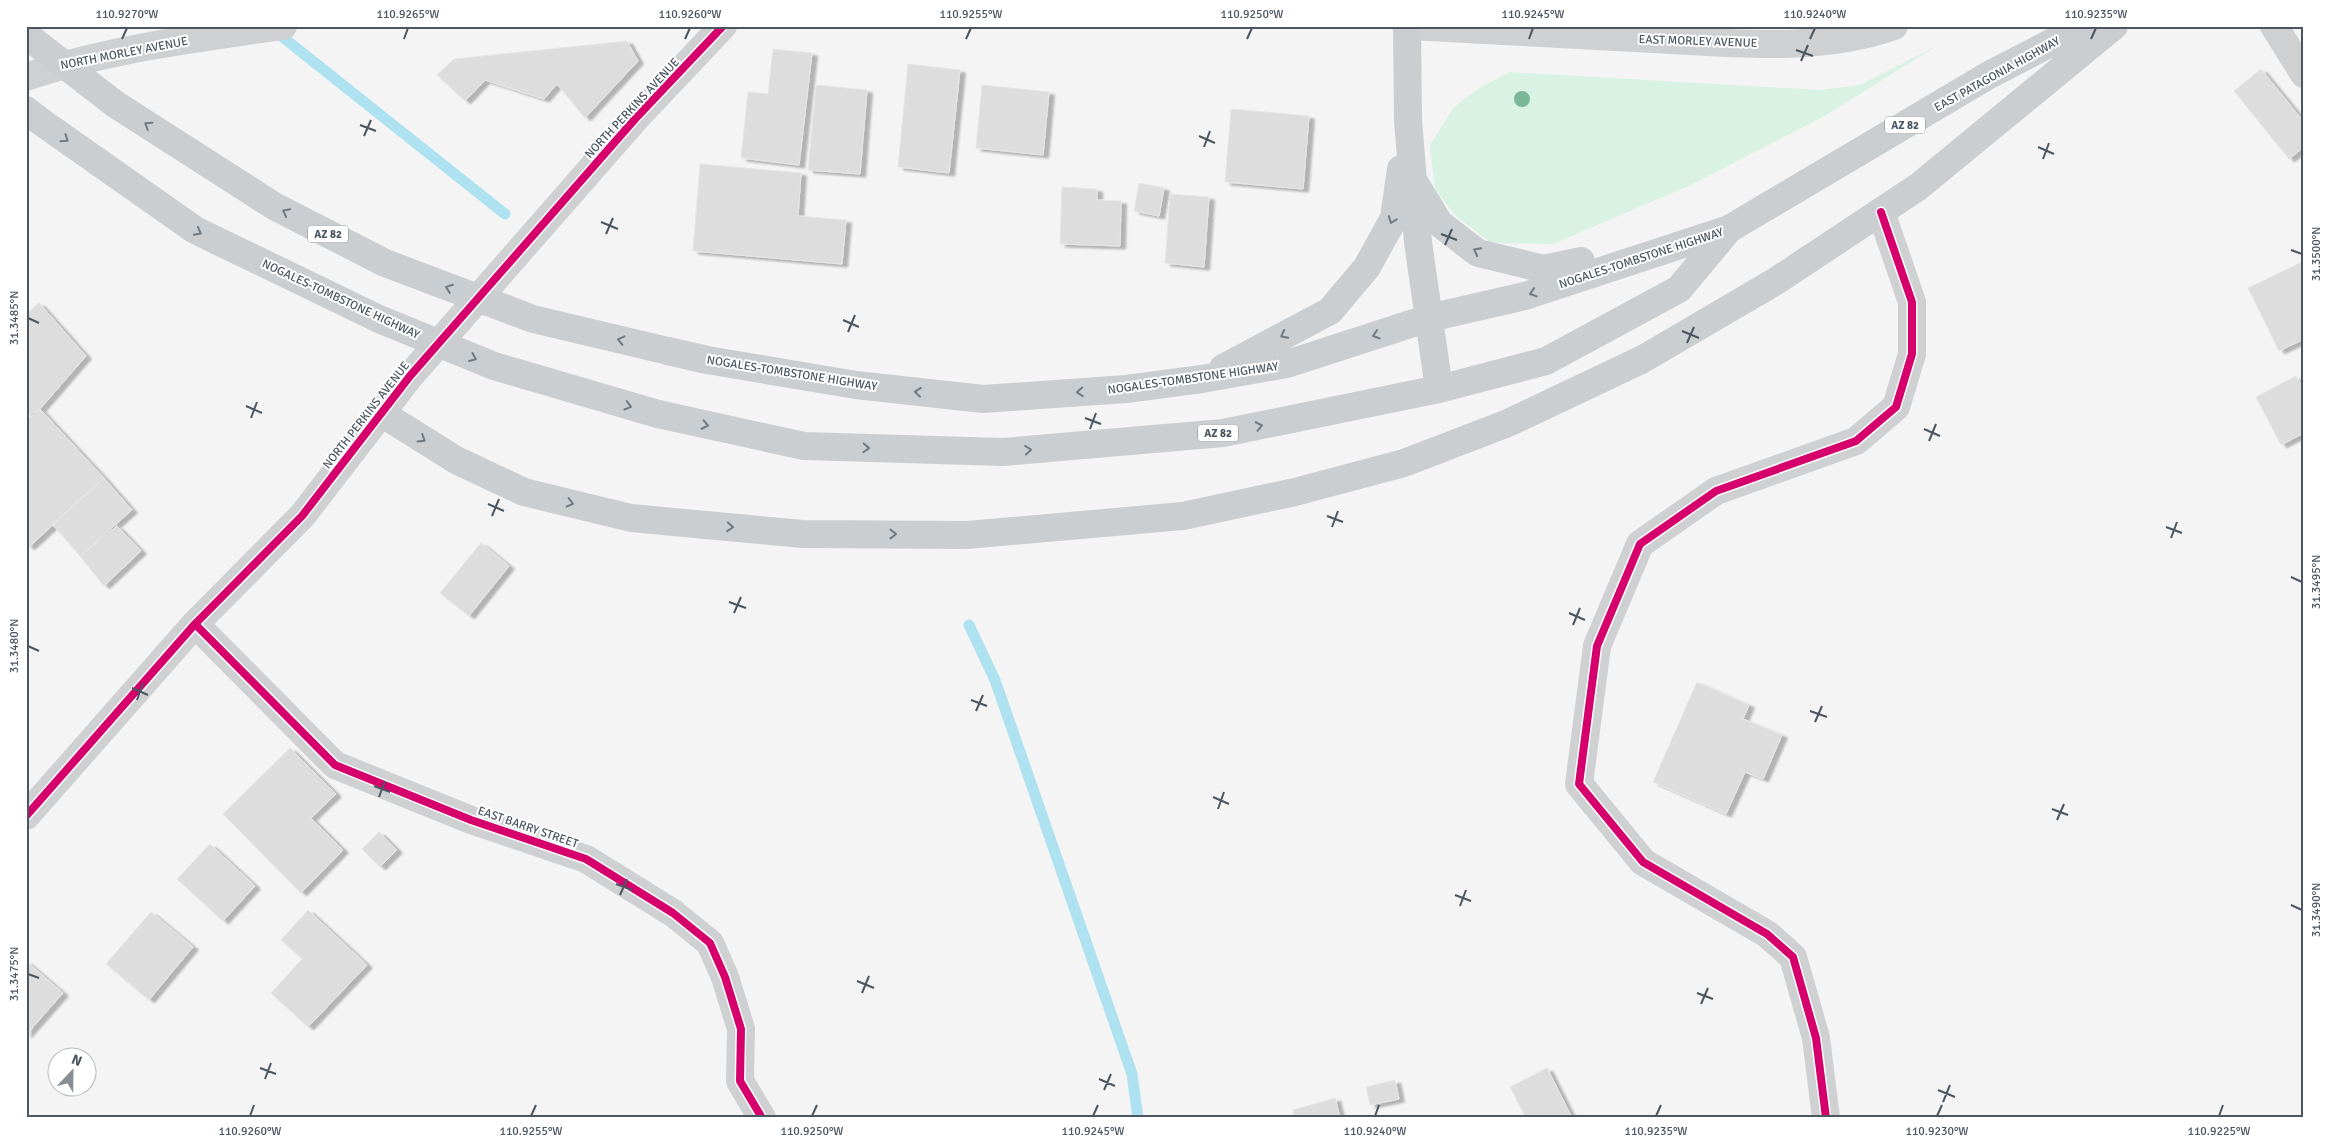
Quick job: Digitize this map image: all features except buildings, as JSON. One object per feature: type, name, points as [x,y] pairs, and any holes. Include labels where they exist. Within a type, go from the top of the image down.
[{"type":"main road","points":[[1408,26],[1408,120],[1412,179],[1418,242],[1439,389]]},
{"type":"main road","name":"EAST PATAGONIA HIGHWAY","points":[[1729,229],[1989,75],[2084,26]]},
{"type":"main road","points":[[381,413],[456,460],[524,492],[631,518],[803,534],[967,535],[1183,516],[1295,492],[1404,463],[1508,424],[1643,359],[1776,281],[1918,187],[2114,26]]},
{"type":"main road","name":"NOGALES-TOMBSTONE HIGHWAY","points":[[26,35],[115,104],[274,206],[385,264],[533,320],[707,360],[856,385],[983,399],[1126,389],[1202,379],[1287,364],[1429,318],[1525,296],[1729,229]]},
{"type":"main road","name":"NOGALES-TOMBSTONE HIGHWAY","points":[[26,110],[56,133],[204,235],[379,319],[494,366],[658,414],[804,446],[1003,452],[1223,433],[1439,389],[1546,361],[1679,290],[1729,229]]},
{"type":"main road","points":[[1202,379],[1330,311],[1367,267],[1394,218],[1408,120]]},
{"type":"main road","points":[[1412,179],[1439,223],[1478,253],[1544,270],[1729,229]]},
{"type":"street","name":"NORTH MORLEY AVENUE","points":[[26,77],[70,62],[213,36],[283,26]]},
{"type":"street","name":"NORTH PERKINS AVENUE","points":[[26,816],[195,624],[302,516],[410,376],[635,119],[723,26]]},
{"type":"street","name":"EAST MORLEY AVENUE","points":[[1408,26],[1745,44],[1811,43],[1878,32],[1894,26]]},
{"type":"street","points":[[2274,26],[2304,74]]},
{"type":"street","points":[[1826,1118],[1816,1038],[1792,957],[1767,934],[1643,862],[1579,784],[1597,646],[1640,544],[1716,490],[1856,441],[1896,407],[1912,354],[1912,302],[1881,212]]},
{"type":"street","name":"EAST BARRY STREET","points":[[195,624],[335,765],[471,820],[586,859],[673,913],[710,943],[725,977],[741,1029],[740,1081],[762,1118]]},
{"type":"green space","points":[[1938,45],[1828,114],[1693,184],[1553,244],[1491,243],[1455,215],[1435,190],[1430,145],[1454,107],[1479,88],[1510,72],[1821,90],[1860,85]]},
{"type":"waterway","points":[[275,31],[505,214]]},
{"type":"waterway","points":[[969,625],[995,680],[1132,1074],[1138,1118]]},
{"type":"cycle path","points":[[26,816],[195,624],[302,516],[410,376],[635,119],[723,26]]},
{"type":"cycle path","points":[[1826,1118],[1816,1038],[1793,957],[1767,934],[1643,862],[1579,784],[1597,646],[1640,544],[1716,491],[1856,441],[1896,407],[1912,354],[1912,302],[1881,212]]},
{"type":"cycle path","points":[[195,624],[335,765],[471,820],[586,859],[673,913],[710,943],[725,977],[741,1029],[740,1081],[762,1118]]}]
